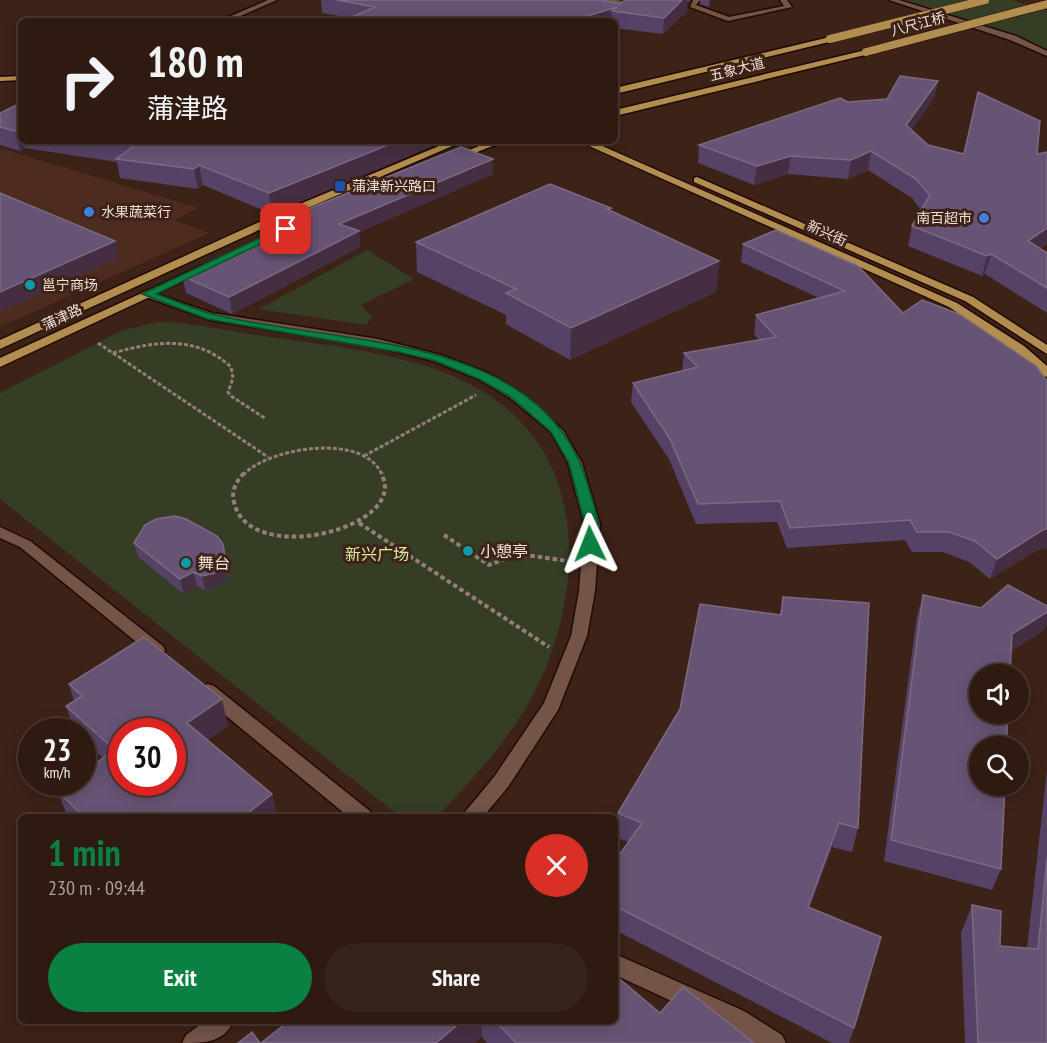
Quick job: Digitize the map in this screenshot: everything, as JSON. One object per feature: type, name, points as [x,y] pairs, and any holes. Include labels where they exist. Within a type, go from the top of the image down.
[{"type":"main road","name":"八尺江桥","points":[[830,39],[985,0]]},
{"type":"main road","name":"八尺江桥","points":[[866,52],[1047,4]]},
{"type":"main road","name":"五象大道","points":[[618,90],[830,39]]},
{"type":"main road","name":"五象大道","points":[[618,112],[866,52]]},
{"type":"main road","points":[[0,79],[18,78]]},
{"type":"main road","name":"蒲津路","points":[[0,345],[292,211],[452,144]]},
{"type":"main road","points":[[448,161],[492,144]]},
{"type":"main road","name":"新兴街","points":[[590,144],[953,305],[1020,349],[1047,373]]},
{"type":"main road","name":"新兴街","points":[[614,144],[969,299],[1047,350]]},
{"type":"main road","name":"蒲津路","points":[[0,363],[211,264]]},
{"type":"street","points":[[230,18],[274,0]]},
{"type":"street","points":[[599,0],[650,6]]},
{"type":"street","points":[[681,6],[694,3],[728,19],[788,6],[783,0]]},
{"type":"street","points":[[892,0],[1013,38],[1047,54]]},
{"type":"street","points":[[147,294],[210,316],[378,343],[437,358],[483,376],[515,395],[556,430],[575,463],[592,524],[579,636],[552,705],[501,782],[473,814]]},
{"type":"street","points":[[0,532],[24,544],[171,662]]},
{"type":"street","points":[[190,677],[359,814]]},
{"type":"street","points":[[618,965],[736,1019],[774,1043]]},
{"type":"street","points":[[194,1043],[219,1024]]},
{"type":"path","points":[[113,353],[164,342],[196,345],[213,351],[231,367],[233,378],[228,392],[231,396],[266,419]]},
{"type":"path","points":[[98,343],[268,457]]},
{"type":"path","points":[[364,456],[482,392]]},
{"type":"path","points":[[328,446],[364,456],[376,465],[384,476],[385,489],[381,501],[359,523],[322,536],[301,538],[262,533],[237,516],[233,504],[233,491],[240,478],[268,457],[307,447],[328,446]]},
{"type":"path","points":[[359,523],[553,649]]},
{"type":"path","points":[[444,535],[489,565],[497,564],[518,554],[589,565]]},
{"type":"shaded area","points":[[0,148],[198,208],[175,220],[209,233],[0,327]]},
{"type":"green space","points":[[892,0],[1011,0],[1047,11],[1047,54],[1013,38]]},
{"type":"green space","points":[[367,250],[414,279],[361,305],[372,317],[366,325],[259,309]]},
{"type":"green space","name":"新兴广场","points":[[157,322],[169,322],[353,349],[420,364],[480,390],[506,408],[534,438],[554,472],[565,510],[569,550],[567,590],[558,630],[545,669],[519,719],[486,763],[440,814],[396,814],[0,499],[0,393],[121,331]]},
{"type":"building","points":[[337,0],[601,0],[620,4],[625,0],[682,0],[664,18],[612,11],[617,7],[581,18],[350,18],[375,7]]},
{"type":"building","points":[[900,76],[938,81],[906,125],[928,145],[964,154],[978,92],[1040,121],[1037,154],[1047,152],[1047,228],[1028,241],[1047,253],[1047,288],[991,254],[987,256],[912,226],[930,195],[916,179],[871,151],[851,160],[791,156],[757,166],[699,145],[840,98],[848,102],[887,99]]},
{"type":"building","points":[[18,104],[18,130],[0,127],[0,113]]},
{"type":"building","points":[[120,144],[391,144],[269,193],[199,165],[194,169],[116,159],[134,146]]},
{"type":"building","points":[[461,147],[493,159],[339,224],[359,231],[229,297],[182,276],[311,214],[303,211]]},
{"type":"building","points":[[550,184],[611,208],[607,209],[719,261],[571,328],[506,293],[516,289],[416,242]]},
{"type":"building","name":"邕宁商场","points":[[0,193],[115,241],[0,292]]},
{"type":"building","points":[[776,230],[858,266],[903,313],[922,300],[959,314],[1036,366],[1047,381],[1047,529],[997,559],[975,541],[949,532],[917,532],[910,520],[790,528],[780,501],[698,504],[670,439],[633,383],[698,367],[684,353],[776,337],[756,315],[845,291],[743,244]]},
{"type":"building","name":"舞台","points":[[175,516],[186,519],[217,536],[223,544],[226,563],[215,573],[202,576],[193,572],[180,579],[134,543],[145,525],[156,519]]},
{"type":"building","points":[[1008,585],[1047,606],[1047,612],[1012,634],[1011,664],[969,664],[969,724],[1007,724],[1007,736],[969,736],[969,796],[1005,796],[1001,869],[891,840],[923,595],[981,608]]},
{"type":"building","points":[[783,597],[869,603],[858,828],[839,823],[808,907],[881,937],[854,1028],[618,908],[618,857],[642,823],[618,813],[680,709],[700,604],[781,615]]},
{"type":"building","points":[[144,637],[222,699],[187,723],[272,794],[247,814],[81,814],[63,796],[96,796],[96,763],[108,755],[108,796],[186,796],[186,718],[108,718],[108,744],[96,733],[96,718],[79,718],[66,706],[82,696],[69,684]]},
{"type":"building","points":[[1047,859],[1047,1043],[978,1043],[972,905],[1001,911],[1000,946],[1038,949]]},
{"type":"building","points":[[618,978],[660,1013],[683,987],[754,1043],[516,1043],[498,1024],[618,1024]]},
{"type":"building","points":[[285,1024],[459,1024],[436,1043],[261,1043]]},
{"type":"building","points":[[252,1032],[260,1043],[238,1043]]},
{"type":"place","name":"蒲津新兴路口","points":[[340,186]]},
{"type":"place","name":"水果蔬菜行","points":[[89,212]]},
{"type":"place","name":"南百超市","points":[[984,218]]},
{"type":"place","name":"邕宁商场","points":[[30,285]]},
{"type":"place","name":"小憩亭","points":[[468,551]]},
{"type":"place","name":"舞台","points":[[186,563]]},
{"type":"route","points":[[286,229],[147,294],[182,308],[249,325],[378,343],[437,358],[483,376],[515,395],[556,430],[575,463],[592,524],[590,544]]}]
